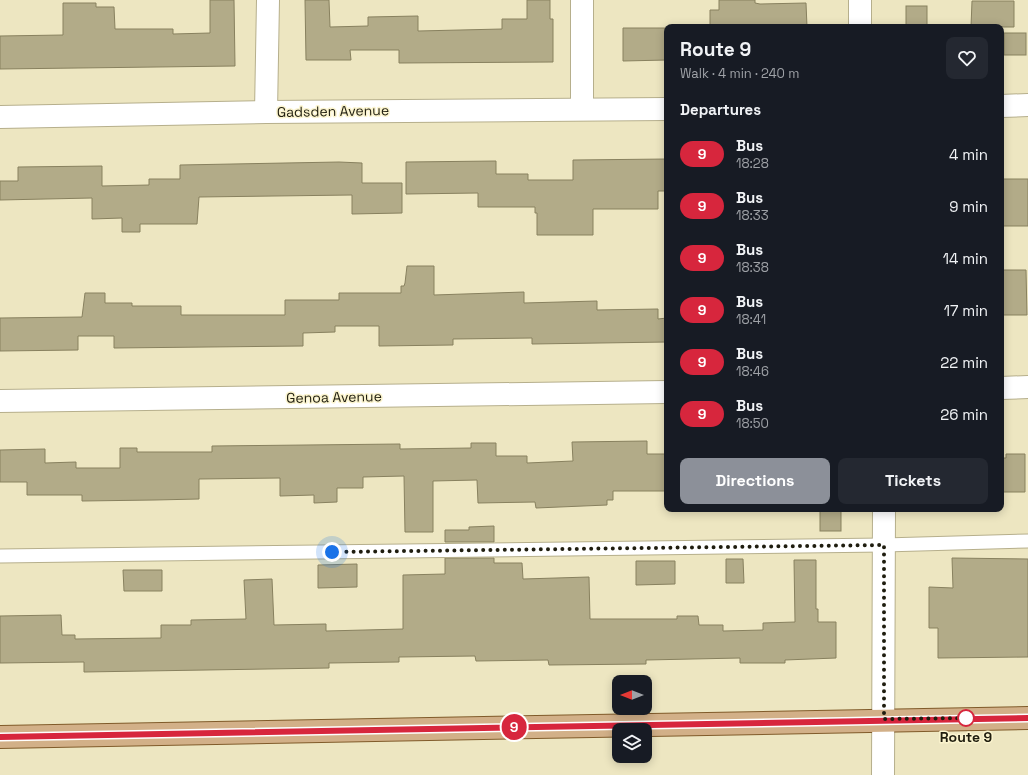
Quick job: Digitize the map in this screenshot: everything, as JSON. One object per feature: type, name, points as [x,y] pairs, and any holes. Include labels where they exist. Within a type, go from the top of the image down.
[{"type":"main road","points":[[0,737],[884,719],[1028,718]]},
{"type":"street","points":[[266,112],[268,0]]},
{"type":"street","points":[[582,0],[582,109]]},
{"type":"street","points":[[860,0],[860,24]]},
{"type":"street","points":[[1004,106],[1028,105]]},
{"type":"street","name":"Gadsden Avenue","points":[[0,117],[266,112],[664,108]]},
{"type":"street","points":[[1004,388],[1028,387]]},
{"type":"street","name":"Genoa Avenue","points":[[0,401],[664,392]]},
{"type":"street","points":[[883,775],[884,512]]},
{"type":"lane","points":[[0,556],[884,545],[1028,541]]},
{"type":"building","points":[[210,0],[234,0],[235,66],[0,69],[0,36],[63,35],[63,3],[96,3],[96,7],[114,7],[115,29],[173,29],[173,34],[210,33]]},
{"type":"building","points":[[305,0],[329,0],[330,27],[368,26],[368,17],[418,16],[418,31],[502,29],[502,19],[527,19],[527,0],[550,0],[550,19],[553,19],[553,62],[399,63],[399,50],[350,50],[351,60],[306,60]]},
{"type":"building","points":[[719,0],[755,0],[755,3],[760,4],[806,3],[807,24],[710,24],[710,10],[719,10]]},
{"type":"building","points":[[972,1],[1014,1],[1014,27],[1004,27],[1004,24],[971,24]]},
{"type":"building","points":[[906,6],[927,6],[927,24],[906,24]]},
{"type":"building","points":[[623,28],[664,28],[664,60],[623,61]]},
{"type":"building","points":[[1004,33],[1026,33],[1026,55],[1004,55]]},
{"type":"building","points":[[664,159],[664,191],[658,191],[658,209],[593,209],[593,235],[537,235],[537,213],[535,213],[535,207],[478,207],[478,193],[406,194],[406,162],[496,161],[496,174],[528,174],[528,180],[573,180],[573,160]]},
{"type":"building","points":[[339,162],[362,163],[362,183],[402,183],[402,213],[352,214],[352,195],[199,197],[197,224],[140,224],[140,232],[122,232],[122,218],[92,219],[92,198],[0,200],[0,181],[18,181],[18,167],[102,166],[102,186],[149,185],[149,179],[180,179],[180,165]]},
{"type":"building","points":[[1004,179],[1028,179],[1028,226],[1004,226]]},
{"type":"building","points":[[407,266],[434,266],[434,295],[524,292],[524,303],[597,301],[597,310],[658,309],[658,319],[664,318],[664,342],[532,344],[532,338],[453,339],[453,345],[379,346],[379,326],[335,326],[335,332],[303,333],[303,346],[114,348],[114,336],[78,336],[78,350],[0,351],[0,318],[82,317],[85,293],[105,293],[105,303],[132,303],[132,306],[181,306],[181,315],[285,315],[285,300],[339,300],[339,293],[401,293],[401,286],[404,286]]},
{"type":"building","points":[[1004,270],[1026,270],[1027,315],[1004,315]]},
{"type":"building","points":[[647,441],[647,454],[664,454],[664,491],[613,491],[613,500],[607,500],[607,505],[536,508],[535,502],[478,503],[477,480],[433,481],[433,532],[405,532],[404,476],[363,477],[363,488],[337,488],[337,502],[314,503],[314,495],[280,496],[280,478],[199,479],[199,499],[155,500],[82,501],[82,495],[27,495],[27,482],[0,482],[0,450],[45,449],[45,463],[76,462],[76,468],[120,468],[120,448],[137,448],[137,452],[212,452],[212,446],[400,444],[400,449],[471,448],[471,443],[496,443],[496,456],[527,456],[527,463],[573,461],[572,442]]},
{"type":"building","points":[[1006,454],[1025,454],[1025,492],[1004,492],[1004,458],[1006,458]]},
{"type":"building","points":[[820,512],[841,512],[841,531],[820,531]]},
{"type":"building","points":[[494,526],[494,542],[445,542],[445,530],[469,530],[469,527]]},
{"type":"building","points":[[445,558],[494,558],[494,563],[522,563],[523,579],[589,577],[590,619],[677,619],[677,616],[698,616],[699,625],[723,625],[723,631],[763,630],[763,623],[795,622],[794,560],[816,560],[816,609],[818,609],[818,622],[836,622],[836,658],[785,660],[785,663],[740,663],[740,658],[646,660],[646,664],[549,665],[548,660],[476,661],[475,656],[399,657],[399,662],[329,663],[329,668],[84,672],[84,662],[0,663],[0,616],[61,615],[62,635],[75,635],[75,639],[161,638],[161,625],[191,625],[191,620],[246,619],[244,580],[272,579],[274,625],[326,624],[326,631],[403,629],[403,575],[445,574]]},
{"type":"building","points":[[952,558],[1028,559],[1028,657],[938,658],[938,628],[929,628],[929,587],[953,588]]},
{"type":"building","points":[[726,559],[743,559],[744,583],[726,583]]},
{"type":"building","points":[[636,561],[675,561],[675,584],[636,585]]},
{"type":"building","points":[[357,564],[357,587],[318,588],[318,565]]},
{"type":"building","points":[[123,570],[162,570],[162,591],[124,591]]},
{"type":"bus line","name":"9","points":[[0,737],[748,723],[884,719],[1028,718]]},
{"type":"place","name":"Route 9","points":[[966,718]]},
{"type":"route","points":[[332,552],[884,545],[884,719],[970,718],[966,718]]}]
